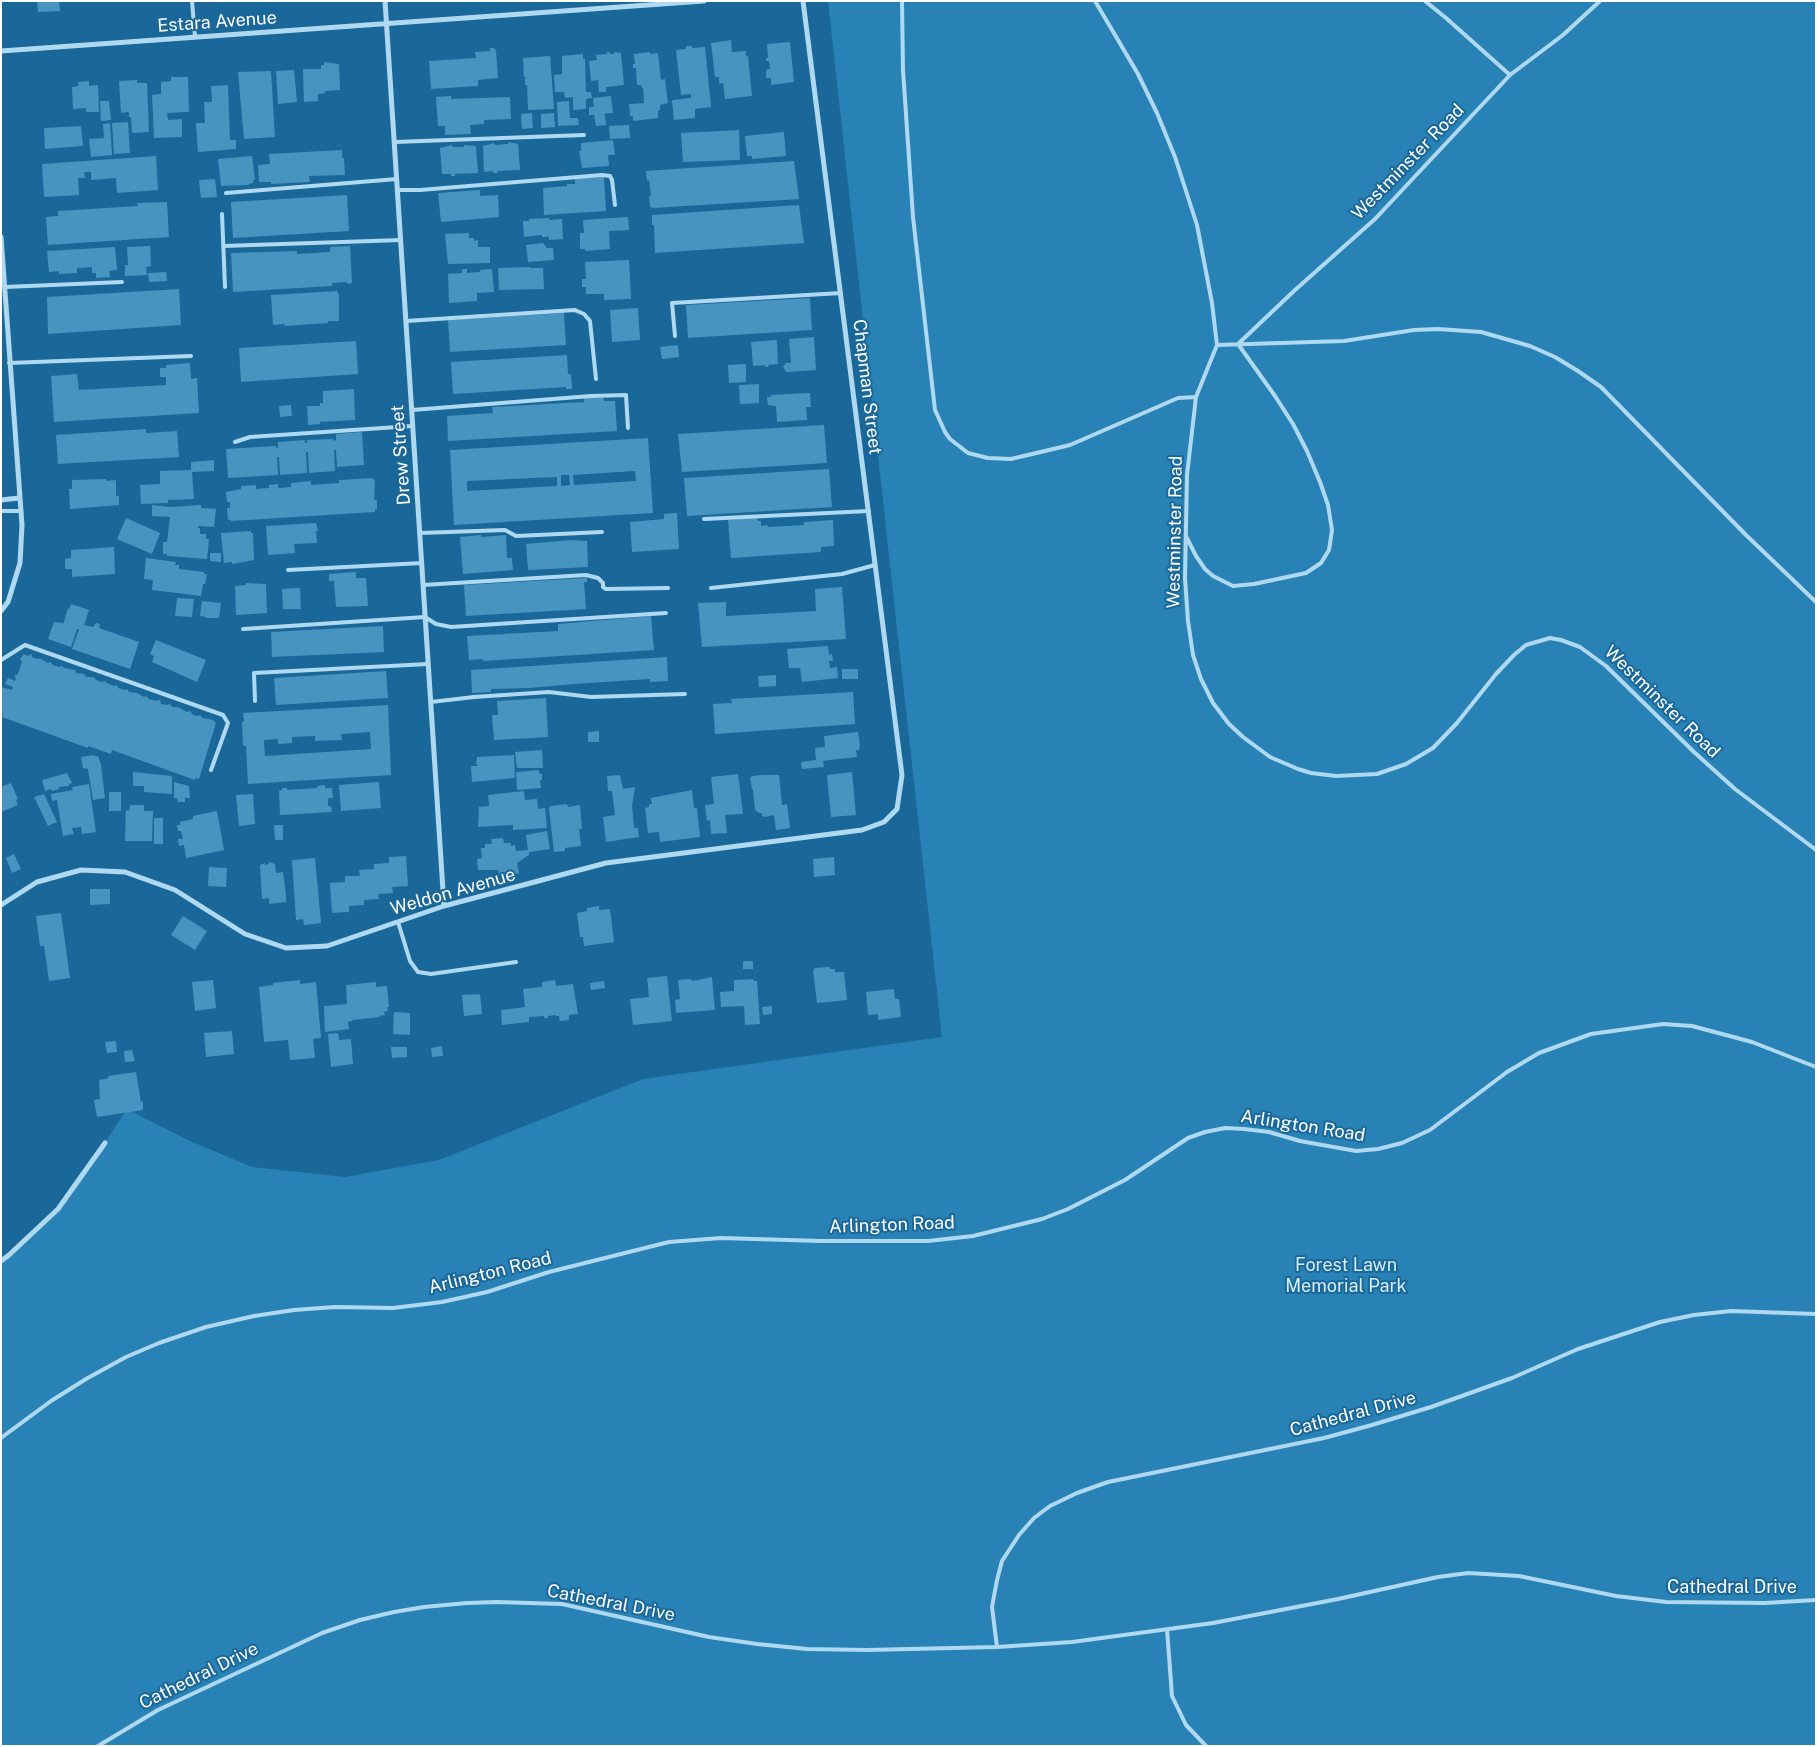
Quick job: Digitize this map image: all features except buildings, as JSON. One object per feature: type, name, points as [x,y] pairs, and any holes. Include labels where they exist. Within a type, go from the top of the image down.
[{"type":"street","name":"Drew Street","points":[[385,1],[444,906]]},
{"type":"street","name":"Estara Avenue","points":[[1,50],[704,1]]},
{"type":"street","name":"Chapman Street","points":[[803,1],[902,776]]},
{"type":"street","points":[[1,238],[21,511],[20,563],[8,602],[1,611]]},
{"type":"street","points":[[1,500],[20,498]]},
{"type":"street","name":"Weldon Avenue","points":[[1,905],[37,882],[81,870],[124,872],[175,890],[245,934],[286,948],[327,946],[444,906],[606,864],[862,830],[884,822],[898,809],[902,776]]},
{"type":"street","points":[[1,1261],[9,1256],[58,1209],[105,1143]]},
{"type":"lane","points":[[192,1],[195,37]]},
{"type":"lane","points":[[902,1],[903,70],[913,217],[935,410],[939,421],[950,439],[968,453],[998,460],[1011,459],[1070,445],[1178,398],[1196,397]]},
{"type":"lane","points":[[1095,1],[1138,74],[1175,157],[1197,225],[1212,303],[1217,345],[1344,341],[1414,330],[1460,329],[1503,337],[1555,357],[1601,387],[1739,529],[1816,602]]},
{"type":"lane","points":[[1425,1],[1510,75]]},
{"type":"lane","name":"Westminster Road","points":[[1238,344],[1375,219],[1510,75],[1563,35],[1600,1]]},
{"type":"lane","points":[[394,142],[584,135]]},
{"type":"lane","points":[[398,190],[420,190],[602,175],[610,176],[612,180],[615,205]]},
{"type":"lane","points":[[226,193],[397,179]]},
{"type":"lane","points":[[222,214],[225,287]]},
{"type":"lane","points":[[223,246],[401,240]]},
{"type":"lane","points":[[5,286],[122,282]]},
{"type":"lane","points":[[675,336],[672,303],[841,293]]},
{"type":"lane","points":[[406,321],[575,310],[584,314],[590,321],[596,379]]},
{"type":"lane","points":[[1186,536],[1205,569],[1213,576],[1233,586],[1254,584],[1306,573],[1321,563],[1329,550],[1332,530],[1328,505],[1307,451],[1275,396],[1238,344]]},
{"type":"lane","name":"Westminster Road","points":[[1217,345],[1196,397],[1187,475],[1185,578],[1188,621],[1194,655],[1202,679],[1214,703],[1229,724],[1243,737],[1270,757],[1304,771],[1336,776],[1363,776],[1392,770],[1433,748],[1457,723],[1496,674],[1526,645],[1550,638],[1561,640],[1580,647],[1606,666],[1734,789],[1816,850]]},
{"type":"lane","points":[[9,363],[191,356]]},
{"type":"lane","points":[[412,410],[626,395],[628,428]]},
{"type":"lane","points":[[235,442],[250,437],[412,426]]},
{"type":"lane","points":[[1,511],[21,511]]},
{"type":"lane","points":[[704,519],[869,511]]},
{"type":"lane","points":[[420,533],[505,530],[516,536],[602,532]]},
{"type":"lane","points":[[288,570],[422,563]]},
{"type":"lane","points":[[711,588],[842,574],[875,565]]},
{"type":"lane","points":[[423,585],[586,574],[598,578],[606,589],[668,588]]},
{"type":"lane","points":[[244,628],[425,617],[436,624],[451,627],[666,613]]},
{"type":"lane","points":[[1,660],[25,645],[223,715],[228,723],[211,770]]},
{"type":"lane","points":[[255,701],[254,673],[428,664]]},
{"type":"lane","points":[[431,702],[549,692],[591,697],[685,694]]},
{"type":"lane","points":[[398,922],[410,961],[418,972],[430,974],[516,962]]},
{"type":"lane","name":"Arlington Road","points":[[1,1438],[86,1378],[126,1357],[159,1343],[206,1327],[254,1316],[294,1310],[335,1307],[393,1308],[442,1302],[487,1292],[549,1272],[669,1242],[721,1238],[821,1242],[928,1241],[982,1234],[1042,1219],[1068,1209],[1125,1180],[1188,1138],[1225,1128],[1270,1132],[1300,1142],[1356,1151],[1378,1149],[1402,1143],[1430,1130],[1507,1072],[1539,1053],[1591,1034],[1662,1024],[1692,1026],[1752,1042],[1816,1068]]},
{"type":"lane","name":"Cathedral Drive","points":[[997,1646],[992,1607],[1002,1561],[1019,1535],[1034,1518],[1050,1506],[1077,1493],[1108,1482],[1324,1438],[1372,1425],[1485,1388],[1578,1349],[1660,1322],[1694,1315],[1731,1311],[1816,1314]]},
{"type":"lane","name":"Cathedral Drive","points":[[98,1746],[158,1710],[322,1633],[360,1620],[424,1607],[497,1602],[562,1604],[709,1637],[807,1649],[866,1650],[1072,1642],[1213,1623],[1338,1600],[1438,1577],[1468,1574],[1493,1573],[1519,1576],[1616,1596],[1666,1602],[1726,1603],[1816,1600]]},
{"type":"lane","points":[[1167,1629],[1172,1696],[1186,1725],[1206,1746]]},
{"type":"green space","name":"Forest Lawn Memorial Park","points":[[828,1],[1816,1],[1816,1746],[1,1746],[1,1264],[76,1187],[127,1109],[190,1141],[252,1167],[345,1177],[439,1160],[643,1079],[942,1037]]}]
